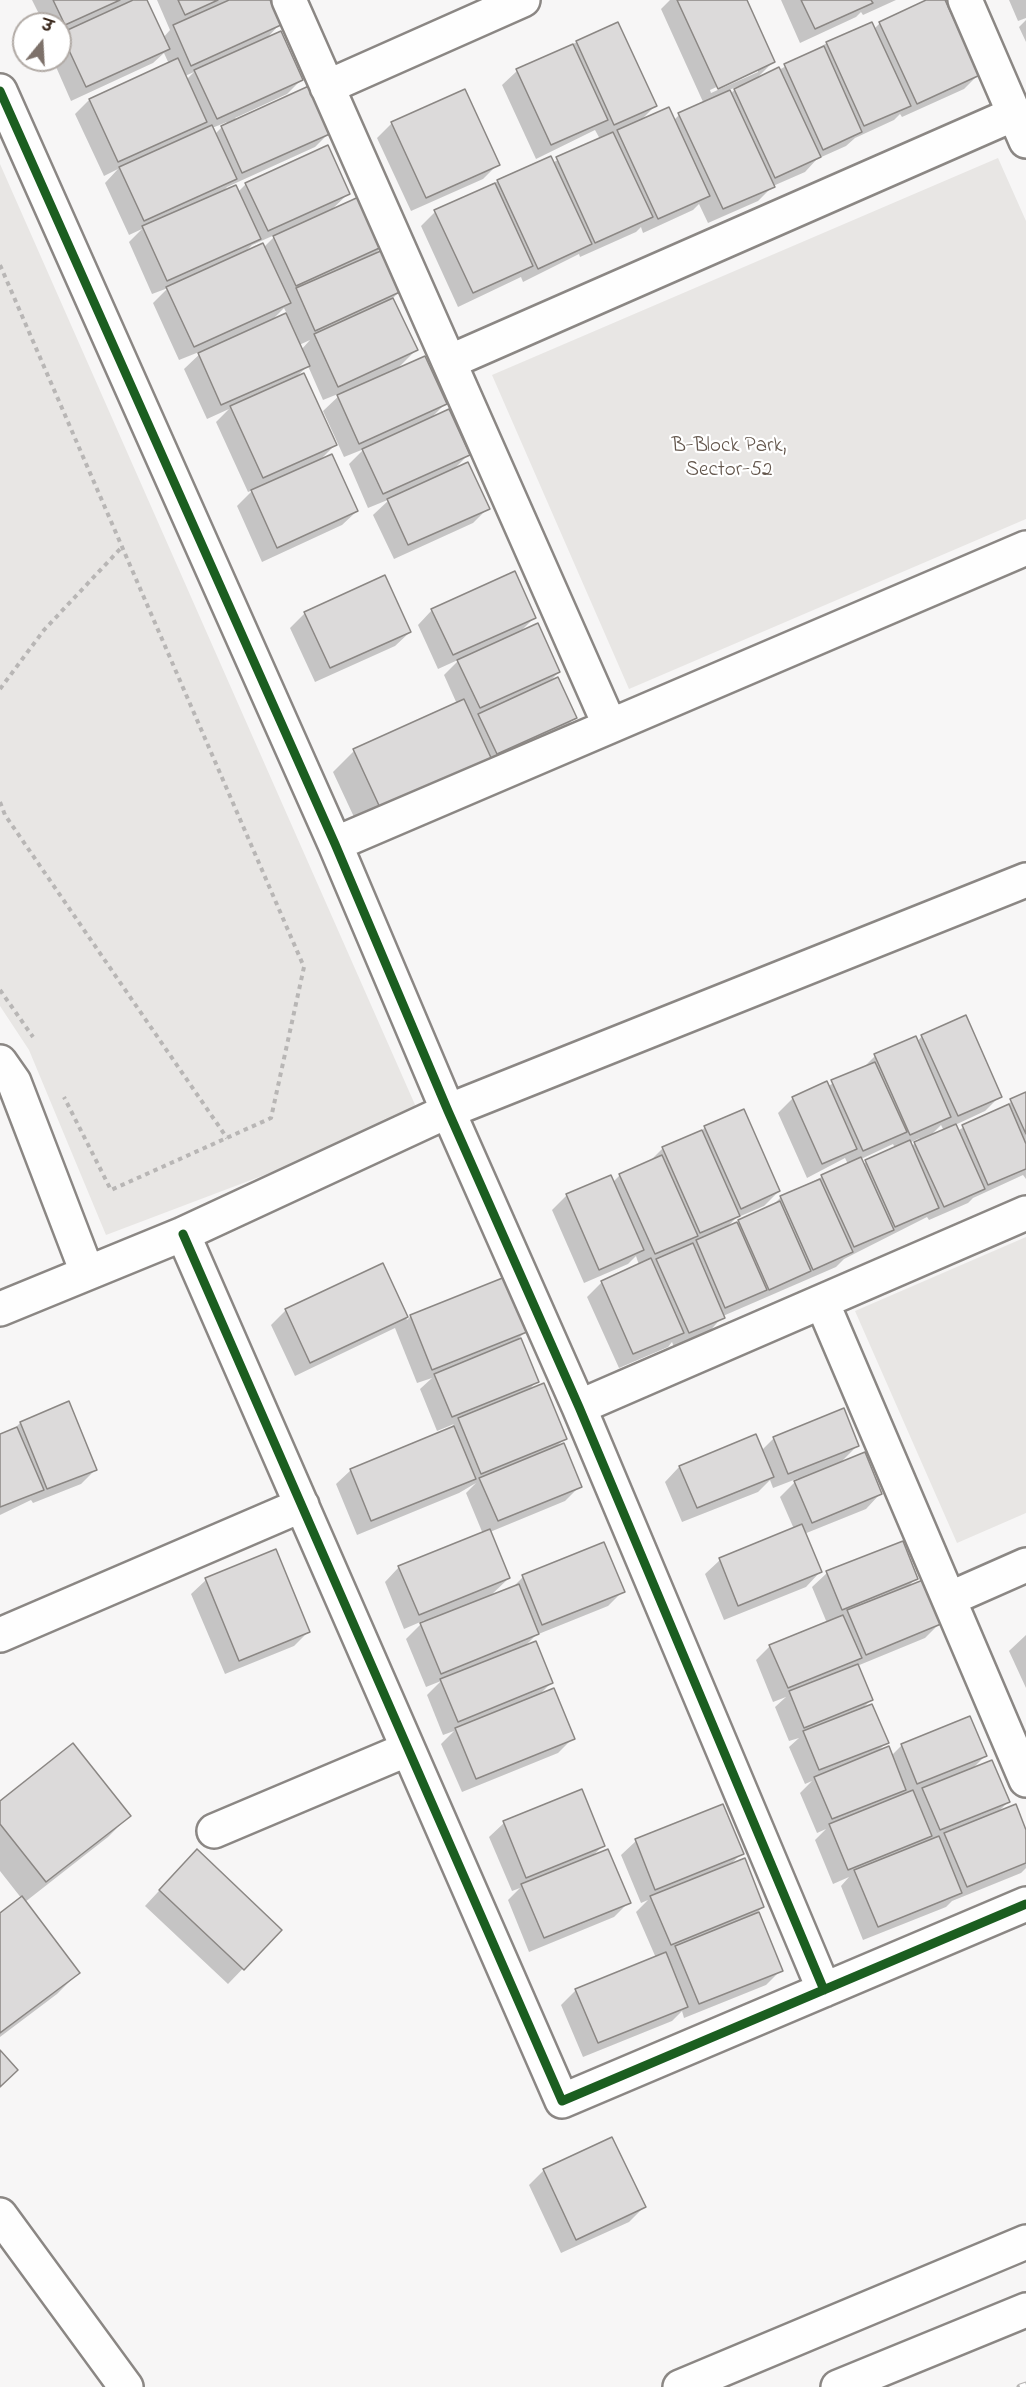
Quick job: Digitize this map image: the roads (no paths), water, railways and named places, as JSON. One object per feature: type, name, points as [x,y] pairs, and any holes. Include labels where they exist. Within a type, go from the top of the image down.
[{"type":"street","points":[[289,0],[610,726]]},
{"type":"street","points":[[327,87],[523,0]]},
{"type":"street","points":[[449,362],[1020,127],[965,0]]},
{"type":"street","points":[[0,91],[335,844],[448,1111],[579,1407],[824,1990]]},
{"type":"street","points":[[335,844],[1026,548]]},
{"type":"street","points":[[0,1309],[183,1234],[448,1111],[1026,880]]},
{"type":"street","points":[[0,1062],[14,1082],[87,1272]]},
{"type":"street","points":[[579,1407],[1026,1213]]},
{"type":"street","points":[[183,1234],[561,2101],[1026,1904]]},
{"type":"street","points":[[822,1302],[1026,1780]]},
{"type":"street","points":[[0,1635],[302,1505]]},
{"type":"street","points":[[949,1599],[1026,1565]]},
{"type":"street","points":[[214,1831],[408,1749]]},
{"type":"street","points":[[0,2215],[126,2387]]},
{"type":"street","points":[[680,2387],[1026,2242]]},
{"type":"street","points":[[838,2387],[1026,2310]]},
{"type":"railway","points":[[1020,2387],[1026,2385]]},
{"type":"park label","name":"B-Block Park, Sector-52","points":[[729,460]]}]
